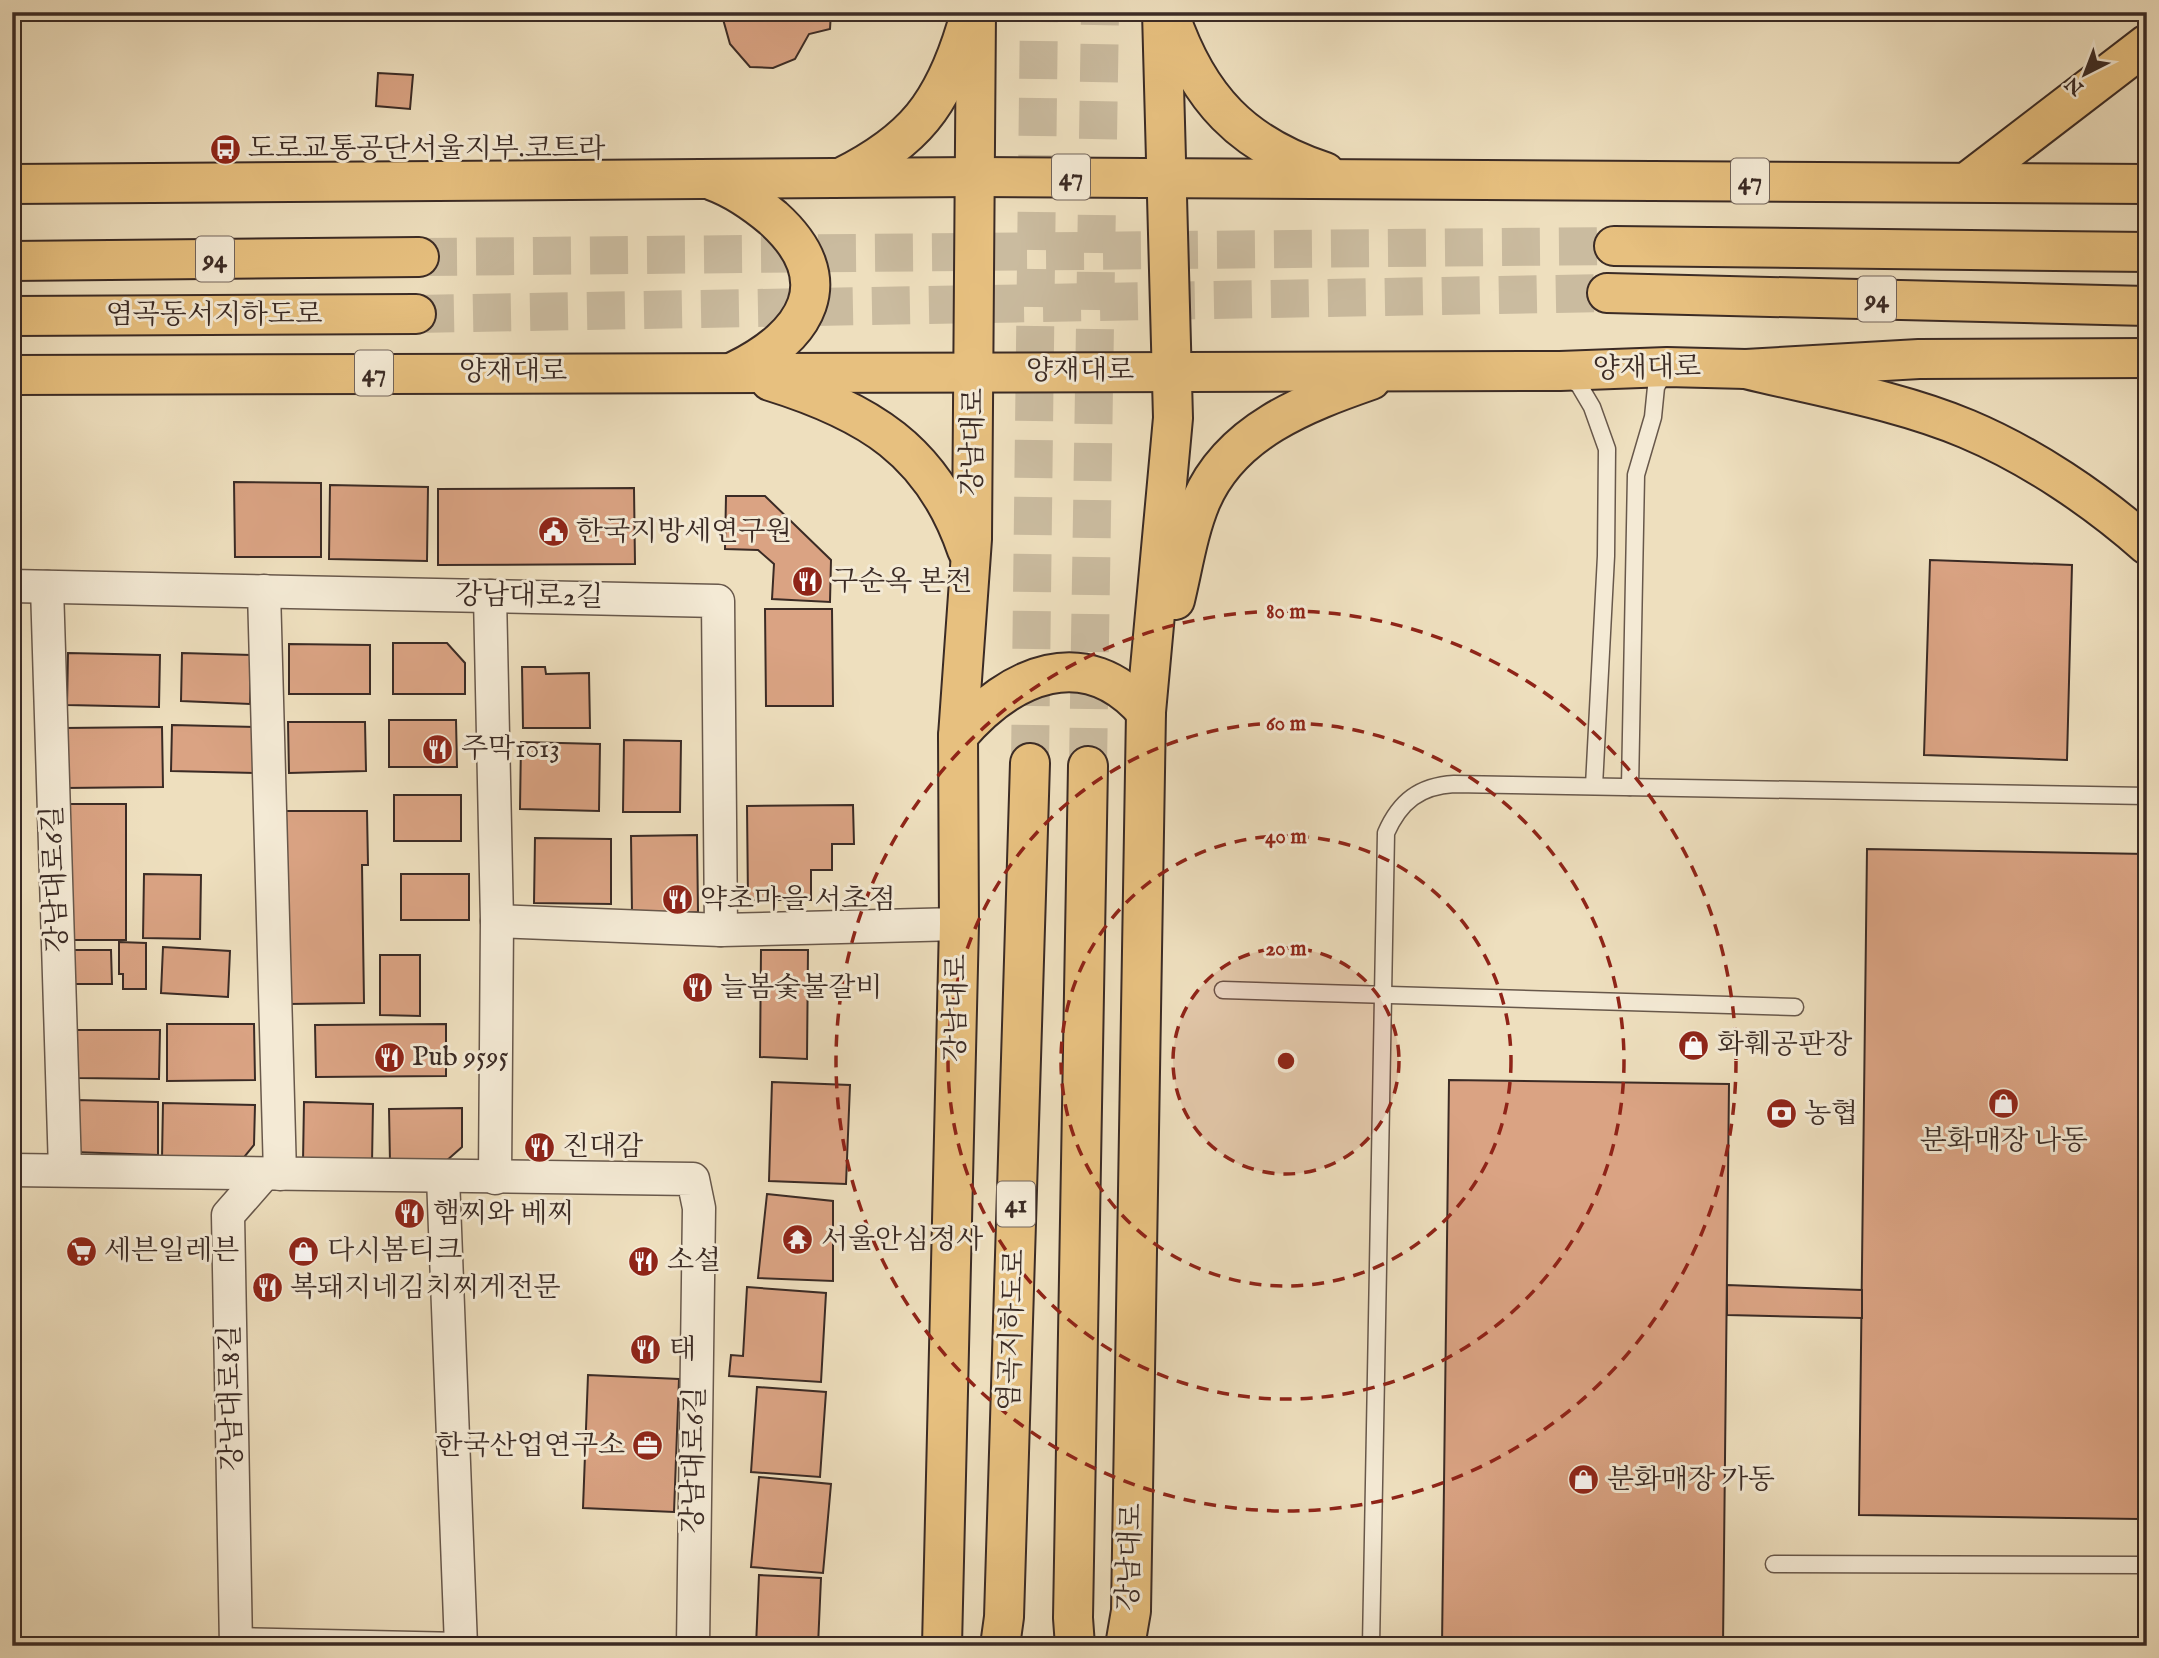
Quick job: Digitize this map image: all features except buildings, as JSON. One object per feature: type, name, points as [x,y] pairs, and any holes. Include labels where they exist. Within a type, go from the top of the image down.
[{"type":"main road","points":[[839,178],[872,162],[898,144],[935,105],[952,72],[970,12]]},
{"type":"main road","name":"강남대로","points":[[942,1646],[959,923],[958,736],[970,561],[975,371],[976,12]]},
{"type":"main road","points":[[1146,712],[1173,418],[1162,12]]},
{"type":"main road","points":[[1169,12],[1193,69],[1231,120],[1264,146],[1311,167],[1353,181]]},
{"type":"main road","points":[[1967,181],[2147,44]]},
{"type":"main road","name":"47","points":[[12,184],[1166,177],[1353,181],[1967,181],[2147,184]]},
{"type":"main road","points":[[708,179],[727,186],[784,228],[810,268],[809,300],[799,319],[774,348],[735,371]]},
{"type":"main road","name":"94","points":[[1614,246],[2147,252]]},
{"type":"main road","name":"염곡동서지하도로","points":[[12,261],[419,257]]},
{"type":"main road","name":"94","points":[[1607,293],[2147,306]]},
{"type":"main road","name":"염곡동서지하도로","points":[[12,316],[416,314]]},
{"type":"main road","name":"양재대로","points":[[12,375],[735,371],[1560,371],[1667,367],[1746,369],[1919,359],[2147,358]]},
{"type":"main road","points":[[1146,712],[1201,501],[1223,464],[1266,426],[1340,391],[1408,369],[1477,370]]},
{"type":"main road","points":[[1746,369],[1915,411],[1968,429],[2062,482],[2147,545]]},
{"type":"main road","points":[[735,371],[829,401],[865,419],[895,440],[921,465],[953,512],[970,561]]},
{"type":"main road","points":[[958,736],[980,712],[1009,690],[1045,673],[1077,673],[1104,680],[1126,692],[1146,712]]},
{"type":"main road","name":"강남대로","points":[[1125,1646],[1131,1597],[1146,712]]},
{"type":"main road","name":"염곡지하도로","points":[[1000,1646],[1004,1618],[1030,763]]},
{"type":"main road","points":[[1075,1646],[1073,1604],[1088,766]]},
{"type":"street","name":"강남대로2길","points":[[12,586],[718,601],[721,930]]},
{"type":"street","name":"강남대로6길","points":[[47,587],[65,1170]]},
{"type":"street","points":[[264,591],[272,1174]]},
{"type":"street","points":[[490,596],[497,921],[495,1178]]},
{"type":"street","points":[[497,921],[721,930],[959,923]]},
{"type":"street","name":"강남대로6길","points":[[12,1170],[495,1178],[693,1178],[699,1208],[693,1646]]},
{"type":"street","name":"강남대로8길","points":[[236,1641],[228,1215],[272,1174]]},
{"type":"street","name":"강남대로8길","points":[[443,1177],[461,1643]]},
{"type":"lane","points":[[1630,787],[1636,475],[1653,417],[1656,387],[1667,367]]},
{"type":"lane","points":[[1560,371],[1579,384],[1592,407],[1607,449],[1606,556],[1594,786]]},
{"type":"lane","points":[[1371,1646],[1386,833],[1403,803],[1415,793],[1437,785],[2147,796]]},
{"type":"lane","points":[[1223,990],[1796,1007]]},
{"type":"lane","points":[[1774,1564],[2147,1565]]},
{"type":"lane","name":"강남대로8길","points":[[236,1641],[461,1643]]},
{"type":"tunnel","points":[[1030,763],[1039,12]]},
{"type":"tunnel","points":[[1088,766],[1100,12]]},
{"type":"tunnel","points":[[419,257],[1614,246]]},
{"type":"tunnel","points":[[416,314],[1607,293]]},
{"type":"place","name":"도로교통공단서울지부.코트라","points":[[225,149]]},
{"type":"place","name":"한국지방세연구원","points":[[553,532]]},
{"type":"place","name":"구순옥 본전","points":[[808,582]]},
{"type":"place","name":"주막1013","points":[[438,749]]},
{"type":"place","name":"약초마을 서초점","points":[[677,900]]},
{"type":"place","name":"늘봄숯불갈비","points":[[697,988]]},
{"type":"place","name":"화훼공판장","points":[[1694,1045]]},
{"type":"place","name":"Pub 9595","points":[[389,1057]]},
{"type":"place","name":"분화매장 나동","points":[[2004,1104]]},
{"type":"place","name":"농협","points":[[1781,1114]]},
{"type":"place","name":"진대감","points":[[539,1147]]},
{"type":"place","name":"햄찌와 베찌","points":[[410,1214]]},
{"type":"place","name":"서울안심정사","points":[[798,1240]]},
{"type":"place","name":"세븐일레븐","points":[[81,1251]]},
{"type":"place","name":"다시봄티크","points":[[304,1251]]},
{"type":"place","name":"소설","points":[[644,1261]]},
{"type":"place","name":"복돼지네김치찌게전문","points":[[267,1288]]},
{"type":"place","name":"태","points":[[646,1350]]},
{"type":"place","name":"한국산업연구소","points":[[648,1446]]},
{"type":"place","name":"분화매장 가동","points":[[1584,1480]]}]
